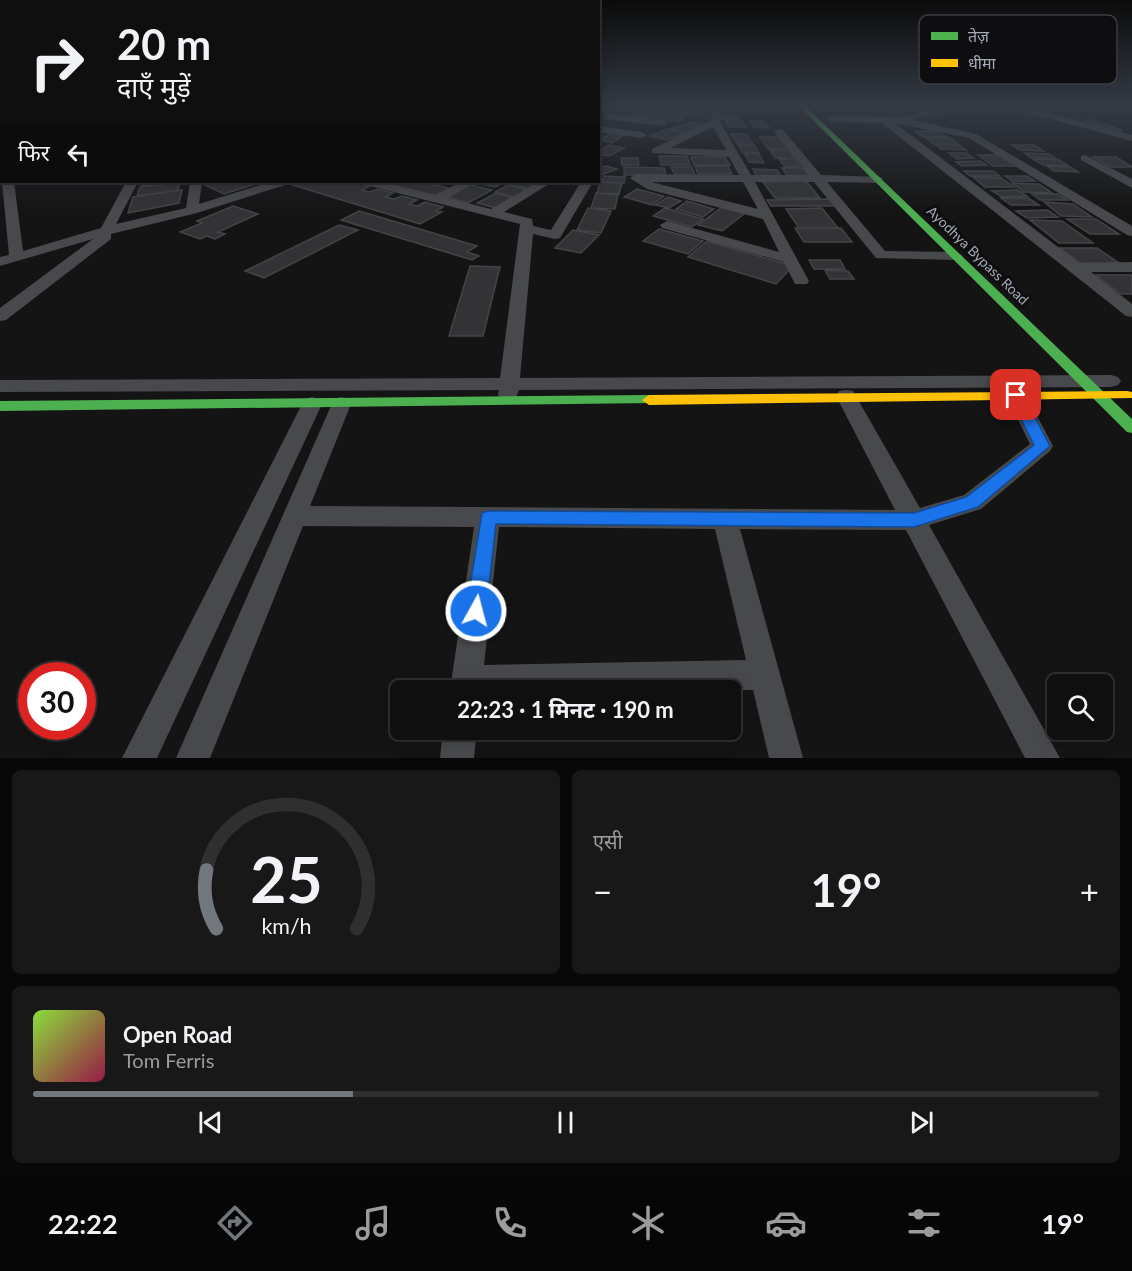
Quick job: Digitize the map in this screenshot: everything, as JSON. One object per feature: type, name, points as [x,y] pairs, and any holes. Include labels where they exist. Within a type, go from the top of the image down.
[{"type":"main road","name":"Ayodhya Bypass Road","points":[[837,140],[956,256],[1088,373]]},
{"type":"main road","name":"Ayodhya Bypass Road","points":[[854,140],[936,217]]},
{"type":"main road","points":[[1104,388],[1129,398]]},
{"type":"main road","points":[[1104,388],[1132,429]]},
{"type":"main road","points":[[0,406],[341,404],[509,392],[846,396],[1016,395],[1104,388],[1129,398]]},
{"type":"street","points":[[678,140],[656,151],[733,154]]},
{"type":"street","points":[[725,140],[801,281]]},
{"type":"street","points":[[786,140],[881,255],[956,256]]},
{"type":"street","points":[[911,140],[1132,312]]},
{"type":"street","points":[[979,140],[1132,232]]},
{"type":"street","points":[[1085,158],[1132,184]]},
{"type":"street","points":[[768,216],[651,186],[636,178],[877,179]]},
{"type":"street","points":[[8,183],[16,257]]},
{"type":"street","points":[[0,316],[111,230],[132,183]]},
{"type":"street","points":[[192,210],[196,183]]},
{"type":"street","points":[[0,262],[111,230],[192,210],[278,183]]},
{"type":"street","points":[[374,183],[527,222],[509,392]]},
{"type":"street","points":[[438,198],[466,183]]},
{"type":"street","points":[[494,213],[544,183]]},
{"type":"street","points":[[526,229],[555,235],[586,183]]},
{"type":"street","points":[[1106,215],[1132,215]]},
{"type":"street","points":[[667,225],[789,259]]},
{"type":"street","points":[[1075,268],[1132,267]]},
{"type":"street","points":[[0,386],[509,392],[1088,373],[1104,388]]},
{"type":"street","points":[[293,516],[914,520],[972,502],[1042,446],[1016,395]]},
{"type":"street","points":[[846,396],[1043,758]]},
{"type":"street","points":[[139,758],[312,404]]},
{"type":"street","points":[[193,758],[341,404]]},
{"type":"street","points":[[467,680],[488,517]]},
{"type":"street","points":[[725,519],[786,758]]},
{"type":"street","points":[[629,680],[765,675]]},
{"type":"street","points":[[457,758],[459,740]]},
{"type":"building","points":[[735,140],[750,140],[753,144],[737,144]]},
{"type":"building","points":[[762,140],[783,140],[789,149],[768,149]]},
{"type":"building","points":[[929,140],[954,140],[958,144],[933,144]]},
{"type":"building","points":[[738,144],[754,145],[759,153],[742,152]]},
{"type":"building","points":[[935,144],[959,145],[966,150],[941,149]]},
{"type":"building","points":[[609,145],[624,148],[609,156],[600,154],[600,150]]},
{"type":"building","points":[[1012,145],[1034,145],[1043,151],[1020,150]]},
{"type":"building","points":[[770,150],[790,151],[795,159],[775,158]]},
{"type":"building","points":[[744,153],[758,153],[764,163],[749,162]]},
{"type":"building","points":[[949,153],[966,153],[974,158],[957,159]]},
{"type":"building","points":[[1025,153],[1049,154],[1056,159],[1031,158]]},
{"type":"building","points":[[978,155],[1001,155],[1017,166],[993,166]]},
{"type":"building","points":[[659,156],[687,156],[690,165],[661,165]]},
{"type":"building","points":[[691,157],[725,157],[730,165],[694,165]]},
{"type":"building","points":[[1092,157],[1116,157],[1132,167],[1111,167]]},
{"type":"building","points":[[621,158],[638,158],[639,165],[622,165]]},
{"type":"building","points":[[779,159],[794,159],[801,167],[785,167]]},
{"type":"building","points":[[1033,159],[1059,160],[1069,166],[1043,165]]},
{"type":"building","points":[[981,161],[987,165],[962,166],[956,162]]},
{"type":"building","points":[[607,166],[617,169],[600,175],[600,168]]},
{"type":"building","points":[[695,166],[728,166],[732,174],[698,174]]},
{"type":"building","points":[[1047,166],[1070,167],[1078,172],[1054,171]]},
{"type":"building","points":[[624,167],[664,168],[666,175],[624,175]]},
{"type":"building","points":[[671,167],[692,167],[695,175],[675,175]]},
{"type":"building","points":[[782,168],[803,168],[811,178],[789,178]]},
{"type":"building","points":[[753,169],[777,170],[782,178],[757,178]]},
{"type":"building","points":[[964,171],[993,171],[1000,176],[970,176]]},
{"type":"building","points":[[604,176],[625,177],[624,183],[602,182]]},
{"type":"building","points":[[1005,176],[1027,176],[1035,181],[1012,181]]},
{"type":"building","points":[[973,177],[1001,178],[1014,187],[985,187]]},
{"type":"building","points":[[806,181],[820,198],[775,198],[763,182]]},
{"type":"building","points":[[600,182],[622,183],[619,194],[597,193]]},
{"type":"building","points":[[144,183],[170,183],[142,186]]},
{"type":"building","points":[[180,183],[178,190],[137,196],[140,187]]},
{"type":"building","points":[[206,183],[259,183],[224,194],[203,184]]},
{"type":"building","points":[[286,183],[357,183],[370,186],[362,190],[369,192],[378,189],[393,193],[385,197],[394,199],[402,196],[417,200],[409,204],[417,206],[425,202],[443,207],[436,211],[442,212],[420,224]]},
{"type":"building","points":[[379,183],[426,183],[449,188],[434,196]]},
{"type":"building","points":[[476,183],[504,183],[495,187]]},
{"type":"building","points":[[512,183],[540,183],[529,189],[509,184]]},
{"type":"building","points":[[1012,183],[1039,184],[1052,193],[1024,192]]},
{"type":"building","points":[[471,185],[492,190],[468,203],[447,197]]},
{"type":"building","points":[[508,185],[527,190],[514,197],[495,192]]},
{"type":"building","points":[[637,189],[664,196],[652,205],[624,197]]},
{"type":"building","points":[[182,190],[179,203],[128,213],[133,197]]},
{"type":"building","points":[[1017,190],[1027,196],[1002,197],[992,191]]},
{"type":"building","points":[[496,193],[514,198],[495,208],[477,203]]},
{"type":"building","points":[[596,193],[618,195],[615,209],[591,208]]},
{"type":"building","points":[[1032,194],[1058,194],[1068,200],[1040,200]]},
{"type":"building","points":[[668,197],[681,201],[669,208],[655,205]]},
{"type":"building","points":[[1001,198],[1028,198],[1039,205],[1011,205]]},
{"type":"building","points":[[830,199],[835,206],[771,206],[767,200]]},
{"type":"building","points":[[687,201],[714,209],[703,217],[676,209]]},
{"type":"building","points":[[1044,202],[1073,204],[1092,217],[1061,216]]},
{"type":"building","points":[[233,206],[258,214],[218,232],[225,234],[215,239],[207,236],[200,239],[180,232],[202,223],[197,221]]},
{"type":"building","points":[[722,207],[745,213],[722,231],[698,225]]},
{"type":"building","points":[[588,208],[611,211],[601,233],[577,230]]},
{"type":"building","points":[[665,208],[703,219],[692,227],[653,216]]},
{"type":"building","points":[[822,208],[838,228],[799,228],[786,209]]},
{"type":"building","points":[[1047,210],[1058,217],[1027,218],[1016,211]]},
{"type":"building","points":[[359,211],[477,246],[467,252],[479,256],[472,260],[341,220]]},
{"type":"building","points":[[1067,219],[1096,219],[1119,234],[1090,234]]},
{"type":"building","points":[[1030,220],[1062,221],[1093,243],[1059,243]]},
{"type":"building","points":[[339,225],[358,230],[264,278],[245,271]]},
{"type":"building","points":[[795,228],[841,228],[852,242],[804,242]]},
{"type":"building","points":[[659,229],[703,241],[688,254],[643,241]]},
{"type":"building","points":[[573,230],[599,235],[581,253],[555,248]]},
{"type":"building","points":[[707,241],[793,266],[776,284],[688,257]]},
{"type":"building","points":[[1060,248],[1097,248],[1119,263],[1080,263]]},
{"type":"building","points":[[809,260],[840,260],[845,269],[814,269]]},
{"type":"building","points":[[470,266],[500,267],[483,336],[449,336]]},
{"type":"building","points":[[825,270],[848,271],[854,279],[830,279]]},
{"type":"building","points":[[1096,275],[1132,275],[1132,294],[1121,294]]},
{"type":"traffic: fast","points":[[837,140],[1132,428]]},
{"type":"traffic: fast","points":[[0,406],[649,400]]},
{"type":"traffic: slow","points":[[649,400],[1127,395]]},
{"type":"route","points":[[476,611],[488,517],[914,520],[972,502],[1042,446],[1016,395]]}]
